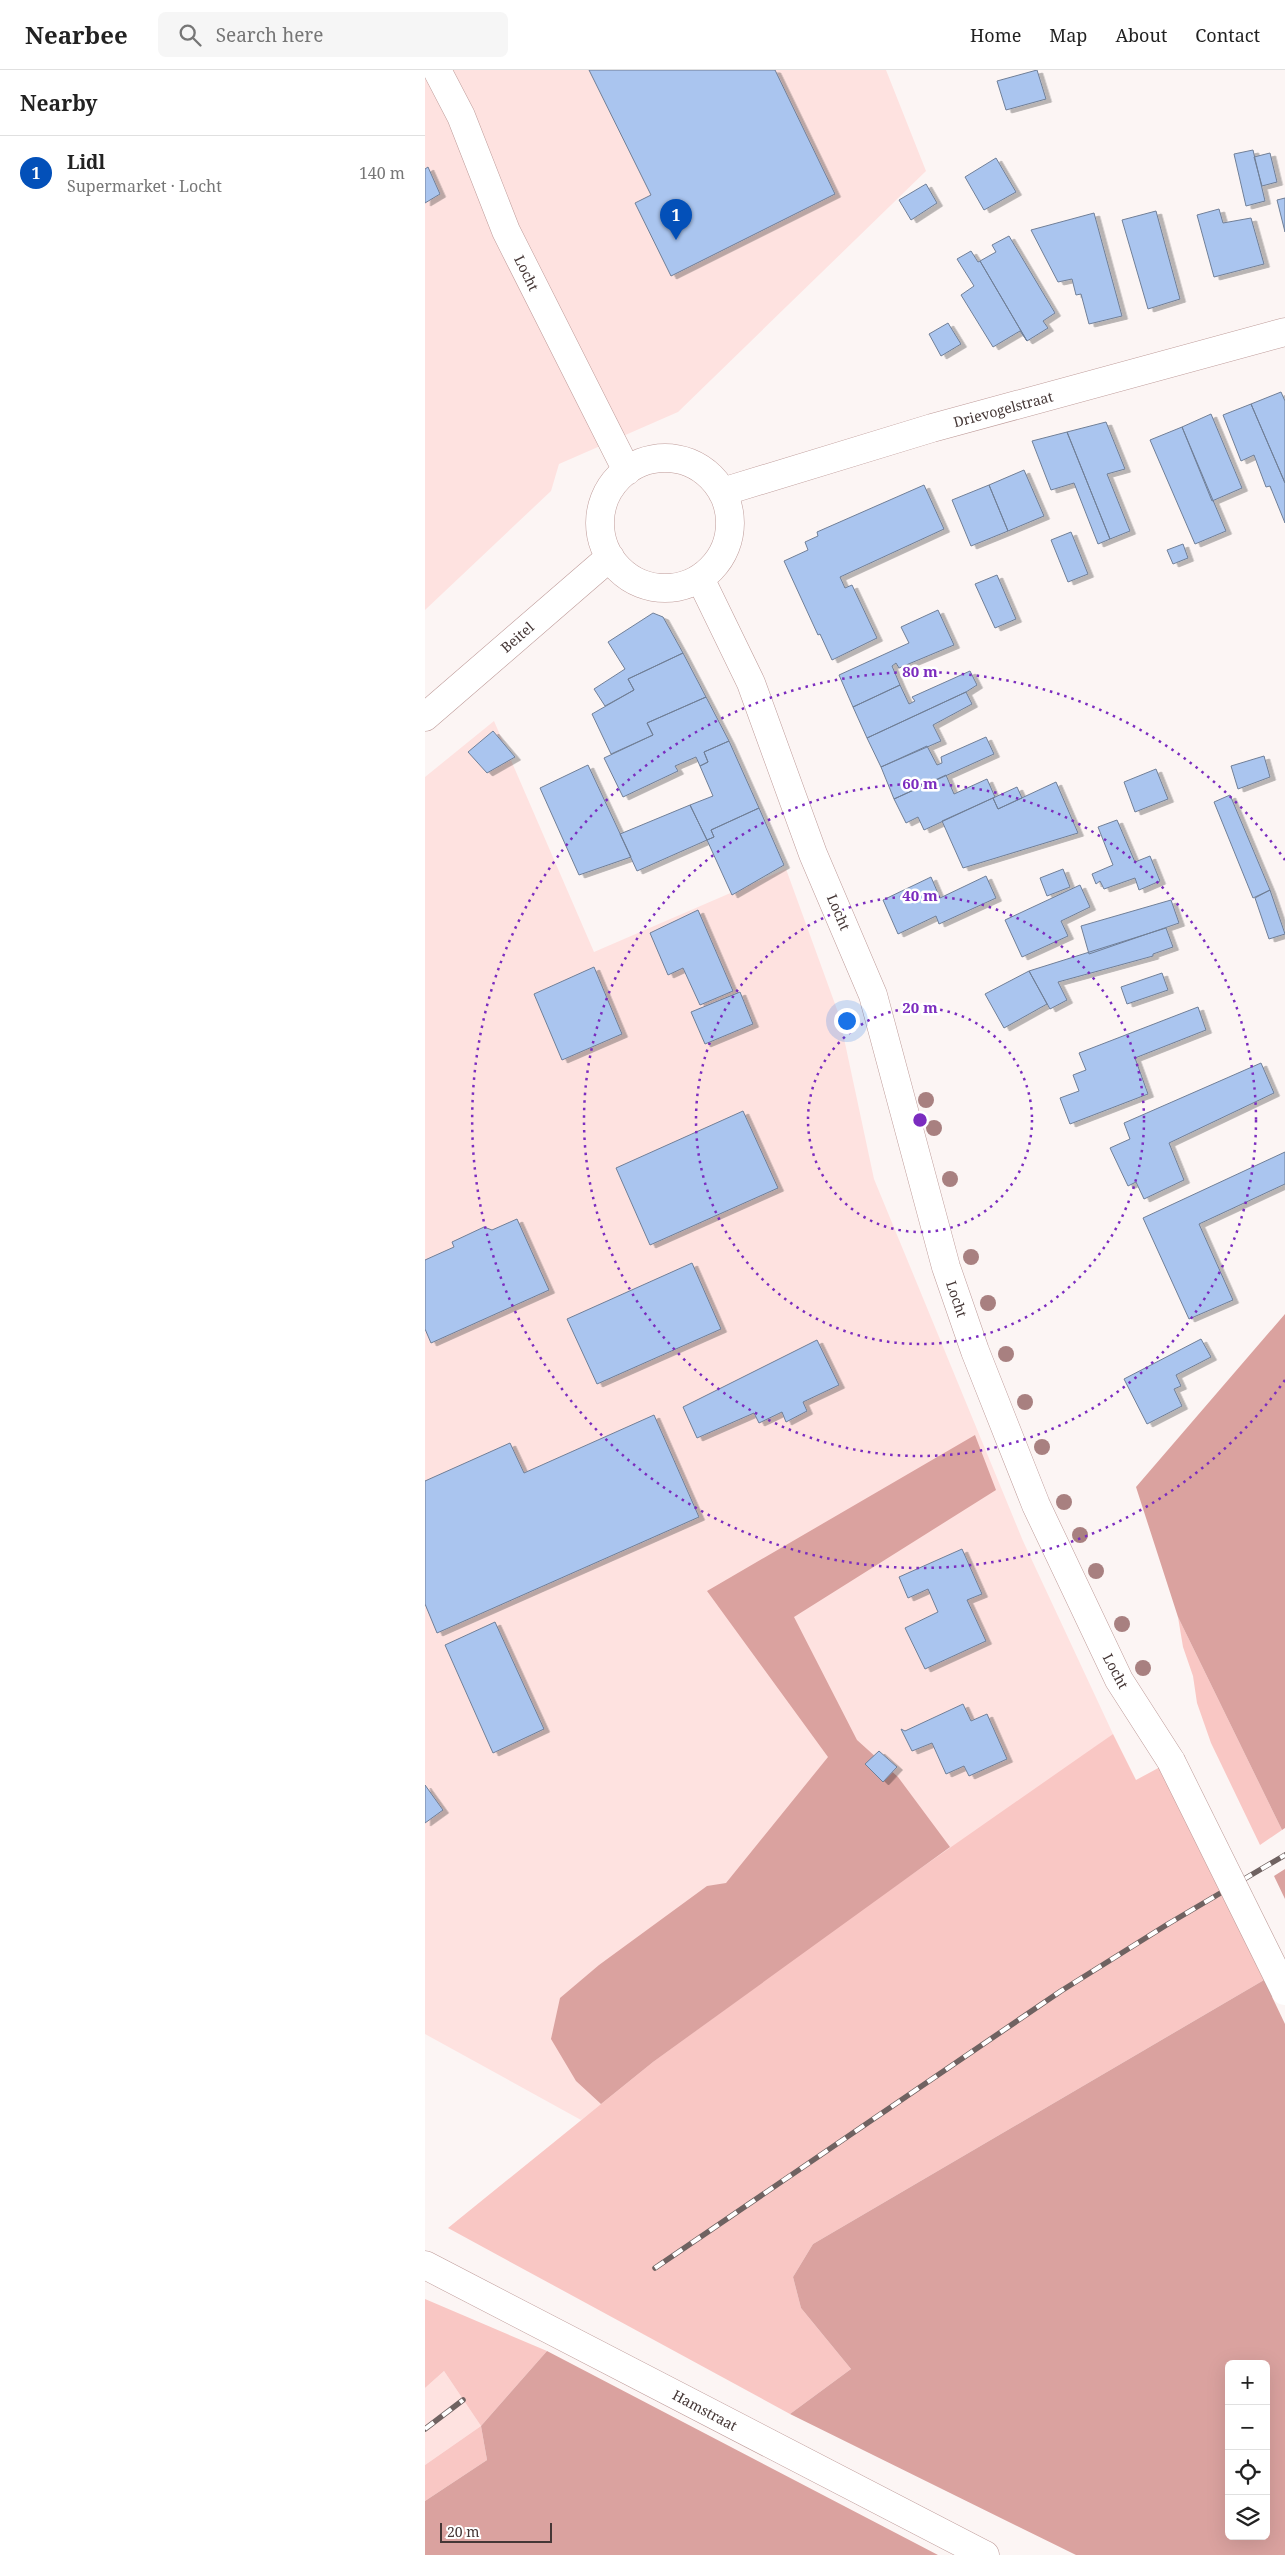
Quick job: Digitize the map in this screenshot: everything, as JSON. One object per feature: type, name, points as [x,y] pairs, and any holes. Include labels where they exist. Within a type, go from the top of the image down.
[{"type":"street","name":"Locht","points":[[437,70],[461,116],[506,231],[627,471]]},
{"type":"street","name":"Drievogelstraat","points":[[723,492],[932,428],[1285,332]]},
{"type":"street","points":[[666,458],[683,460],[699,467],[713,478],[723,492],[728,506],[729,536],[724,551],[714,566],[700,578],[682,586],[662,587],[648,585],[627,575],[611,558],[602,539],[601,519],[605,499],[612,486],[627,471],[649,460],[666,458]]},
{"type":"street","name":"Beitel","points":[[425,717],[611,558]]},
{"type":"street","name":"Locht","points":[[700,578],[751,683],[813,854],[873,996],[946,1266],[975,1351],[1033,1496],[1119,1680],[1171,1761],[1285,1991]]},
{"type":"street","name":"Hamstraat","points":[[425,2265],[985,2555]]},
{"type":"shaded area","points":[[425,70],[886,70],[926,171],[678,412],[559,464],[551,491],[425,610]]},
{"type":"shaded area","points":[[494,721],[594,952],[786,869],[839,1015],[874,1179],[1023,1541],[1113,1734],[581,2120],[425,2034],[425,777]]},
{"type":"shaded area","points":[[1285,1314],[1285,1828],[1282,1830],[1178,1617],[1136,1487]]},
{"type":"shaded area","points":[[975,1435],[996,1490],[794,1617],[857,1740],[898,1777],[950,1847],[653,2062],[601,2104],[576,2081],[551,2039],[560,1998],[599,1965],[707,1886],[726,1883],[828,1757],[707,1591]]},
{"type":"shaded area","points":[[1178,1617],[1282,1830],[1260,1845],[1211,1743],[1197,1703],[1193,1676],[1183,1647]]},
{"type":"shaded area","points":[[1113,1734],[1136,1780],[1162,1766],[1264,1980],[813,2244],[793,2277],[801,2308],[851,2369],[790,2414],[448,2228],[653,2062],[861,1910]]},
{"type":"shaded area","points":[[1285,1869],[1285,1899],[1274,1876]]},
{"type":"shaded area","points":[[1264,1980],[1285,2024],[1285,2555],[1076,2555],[790,2414],[851,2369],[801,2308],[793,2277],[813,2244]]},
{"type":"shaded area","points":[[425,2299],[547,2351],[481,2426],[444,2371],[425,2388]]},
{"type":"shaded area","points":[[547,2351],[938,2555],[425,2555],[425,2501],[487,2460],[481,2426]]},
{"type":"shaded area","points":[[444,2371],[481,2426],[425,2465],[425,2388]]},
{"type":"shaded area","points":[[481,2426],[487,2460],[425,2501],[425,2465]]},
{"type":"building","points":[[589,70],[775,70],[835,194],[671,276],[635,203],[651,195]]},
{"type":"building","points":[[1037,70],[1046,99],[1006,110],[997,81]]},
{"type":"building","points":[[1253,150],[1265,201],[1246,206],[1234,154]]},
{"type":"building","points":[[1270,153],[1277,182],[1262,186],[1254,157]]},
{"type":"building","points":[[996,158],[1016,192],[984,210],[965,177]]},
{"type":"building","points":[[428,167],[440,194],[425,203],[425,169]]},
{"type":"building","points":[[926,184],[937,203],[911,220],[899,200]]},
{"type":"building","points":[[1285,198],[1285,232],[1277,200]]},
{"type":"building","points":[[1219,209],[1223,223],[1251,218],[1264,264],[1214,277],[1197,215]]},
{"type":"building","points":[[1156,211],[1180,299],[1148,309],[1122,220]]},
{"type":"building","points":[[1094,213],[1122,316],[1089,324],[1081,294],[1076,295],[1072,279],[1058,282],[1031,230]]},
{"type":"building","points":[[1009,236],[1055,313],[1043,321],[1048,328],[1027,341],[980,261],[996,252],[992,245]]},
{"type":"building","points":[[971,251],[978,262],[980,261],[1027,341],[1020,331],[993,347],[961,295],[974,286],[957,259]]},
{"type":"building","points":[[948,323],[961,344],[941,356],[929,334]]},
{"type":"building","points":[[1281,392],[1285,401],[1285,483],[1251,404]]},
{"type":"building","points":[[1251,404],[1285,483],[1285,523],[1270,486],[1266,487],[1254,455],[1241,461],[1223,415]]},
{"type":"building","points":[[1211,414],[1242,488],[1212,501],[1182,427]]},
{"type":"building","points":[[1106,422],[1125,469],[1107,474],[1130,531],[1110,539],[1067,432]]},
{"type":"building","points":[[1182,427],[1226,531],[1195,544],[1150,440]]},
{"type":"building","points":[[1067,432],[1110,539],[1098,544],[1074,483],[1051,490],[1032,441]]},
{"type":"building","points":[[1024,470],[1044,516],[1008,531],[989,485]]},
{"type":"building","points":[[924,485],[944,529],[840,577],[845,588],[852,585],[877,638],[832,660],[820,634],[818,635],[784,561],[808,550],[805,542],[818,536],[817,532]]},
{"type":"building","points":[[989,485],[1008,531],[971,546],[952,500]]},
{"type":"building","points":[[1071,532],[1088,574],[1068,582],[1051,540]]},
{"type":"building","points":[[1183,544],[1188,558],[1173,564],[1167,550]]},
{"type":"building","points":[[997,575],[1016,619],[995,628],[975,584]]},
{"type":"building","points":[[938,610],[954,645],[899,668],[896,663],[892,666],[900,685],[853,707],[839,675],[909,643],[901,627]]},
{"type":"building","points":[[653,613],[663,617],[683,653],[628,679],[634,690],[605,706],[594,689],[625,669],[608,642]]},
{"type":"building","points":[[683,653],[706,697],[647,723],[653,735],[611,754],[592,714],[634,690],[628,679]]},
{"type":"building","points":[[970,671],[977,685],[966,692],[867,738],[853,707],[900,685],[909,704],[915,701],[912,697]]},
{"type":"building","points":[[966,692],[972,704],[933,725],[941,741],[881,767],[867,738]]},
{"type":"building","points":[[706,697],[729,741],[704,752],[708,762],[700,766],[696,757],[675,766],[678,771],[623,797],[604,758],[653,735],[647,723]]},
{"type":"building","points":[[493,731],[515,757],[487,773],[468,752]]},
{"type":"building","points":[[986,737],[994,754],[894,799],[881,767],[927,746],[937,765],[942,763],[941,757]]},
{"type":"building","points":[[729,741],[759,808],[711,830],[714,837],[707,840],[690,805],[713,796],[700,766],[708,762],[704,752]]},
{"type":"building","points":[[1264,756],[1270,777],[1238,789],[1231,766]]},
{"type":"building","points":[[588,765],[631,857],[579,875],[540,788]]},
{"type":"building","points":[[1156,769],[1168,799],[1135,812],[1124,782]]},
{"type":"building","points":[[946,775],[954,794],[987,779],[995,797],[924,830],[918,817],[906,823],[894,799]]},
{"type":"building","points":[[1056,782],[1078,833],[963,868],[942,821],[993,798],[998,809]]},
{"type":"building","points":[[1017,787],[1022,798],[998,809],[993,798]]},
{"type":"building","points":[[1230,795],[1270,890],[1253,898],[1214,802]]},
{"type":"building","points":[[690,805],[707,840],[637,871],[620,834]]},
{"type":"building","points":[[759,808],[784,865],[732,895],[707,840],[714,837],[711,830]]},
{"type":"building","points":[[1117,820],[1135,862],[1150,856],[1160,881],[1139,890],[1135,878],[1104,889],[1100,881],[1096,884],[1092,874],[1113,865],[1098,827]]},
{"type":"building","points":[[1063,869],[1070,887],[1047,896],[1040,878]]},
{"type":"building","points":[[986,876],[996,898],[939,924],[936,916],[898,934],[883,900],[931,877],[940,898]]},
{"type":"building","points":[[1080,885],[1090,907],[1061,921],[1068,936],[1022,957],[1005,920]]},
{"type":"building","points":[[1270,890],[1285,934],[1269,939],[1255,898]]},
{"type":"building","points":[[1171,900],[1179,923],[1089,954],[1081,926]]},
{"type":"building","points":[[698,910],[733,991],[700,1005],[683,968],[668,975],[650,933]]},
{"type":"building","points":[[1166,928],[1173,947],[1153,954],[1153,956],[1058,982],[1067,1000],[1050,1009],[1029,971]]},
{"type":"building","points":[[594,967],[622,1034],[562,1060],[534,994]]},
{"type":"building","points":[[1029,971],[1047,1004],[1004,1028],[985,994]]},
{"type":"building","points":[[1162,973],[1168,990],[1127,1004],[1121,987]]},
{"type":"building","points":[[740,992],[753,1024],[705,1044],[691,1012]]},
{"type":"building","points":[[1198,1007],[1206,1030],[1135,1058],[1148,1094],[1070,1124],[1060,1098],[1079,1091],[1073,1075],[1086,1070],[1079,1053]]},
{"type":"building","points":[[1261,1063],[1274,1093],[1169,1143],[1184,1180],[1144,1199],[1136,1182],[1128,1186],[1110,1148],[1130,1139],[1124,1123]]},
{"type":"building","points":[[743,1111],[778,1188],[650,1245],[616,1168]]},
{"type":"building","points":[[1285,1152],[1285,1184],[1199,1224],[1233,1300],[1189,1319],[1143,1218]]},
{"type":"building","points":[[517,1219],[549,1290],[431,1343],[425,1329],[425,1260],[454,1247],[452,1242],[484,1227],[492,1230]]},
{"type":"building","points":[[692,1263],[721,1329],[597,1384],[567,1319]]},
{"type":"building","points":[[1201,1339],[1211,1357],[1176,1375],[1181,1386],[1174,1389],[1182,1406],[1147,1424],[1124,1379]]},
{"type":"building","points":[[817,1340],[839,1385],[803,1402],[807,1411],[786,1422],[782,1412],[759,1423],[754,1413],[697,1438],[683,1407]]},
{"type":"building","points":[[654,1415],[699,1517],[437,1633],[425,1604],[425,1481],[510,1443],[524,1473]]},
{"type":"building","points":[[962,1549],[982,1594],[967,1600],[986,1641],[925,1669],[905,1628],[938,1612],[928,1589],[908,1598],[899,1577]]},
{"type":"building","points":[[495,1622],[544,1729],[493,1753],[445,1645]]},
{"type":"building","points":[[963,1704],[971,1721],[987,1714],[1007,1759],[969,1776],[964,1766],[946,1774],[932,1743],[912,1751],[901,1729],[905,1731]]},
{"type":"building","points":[[879,1751],[897,1767],[883,1782],[865,1764]]},
{"type":"building","points":[[425,1785],[443,1810],[425,1823]]},
{"type":"railway","points":[[655,2268],[1061,1991],[1168,1924],[1285,1855]]},
{"type":"railway","points":[[425,2429],[463,2400]]},
{"type":"place","name":"Lidl","points":[[676,240]]}]
